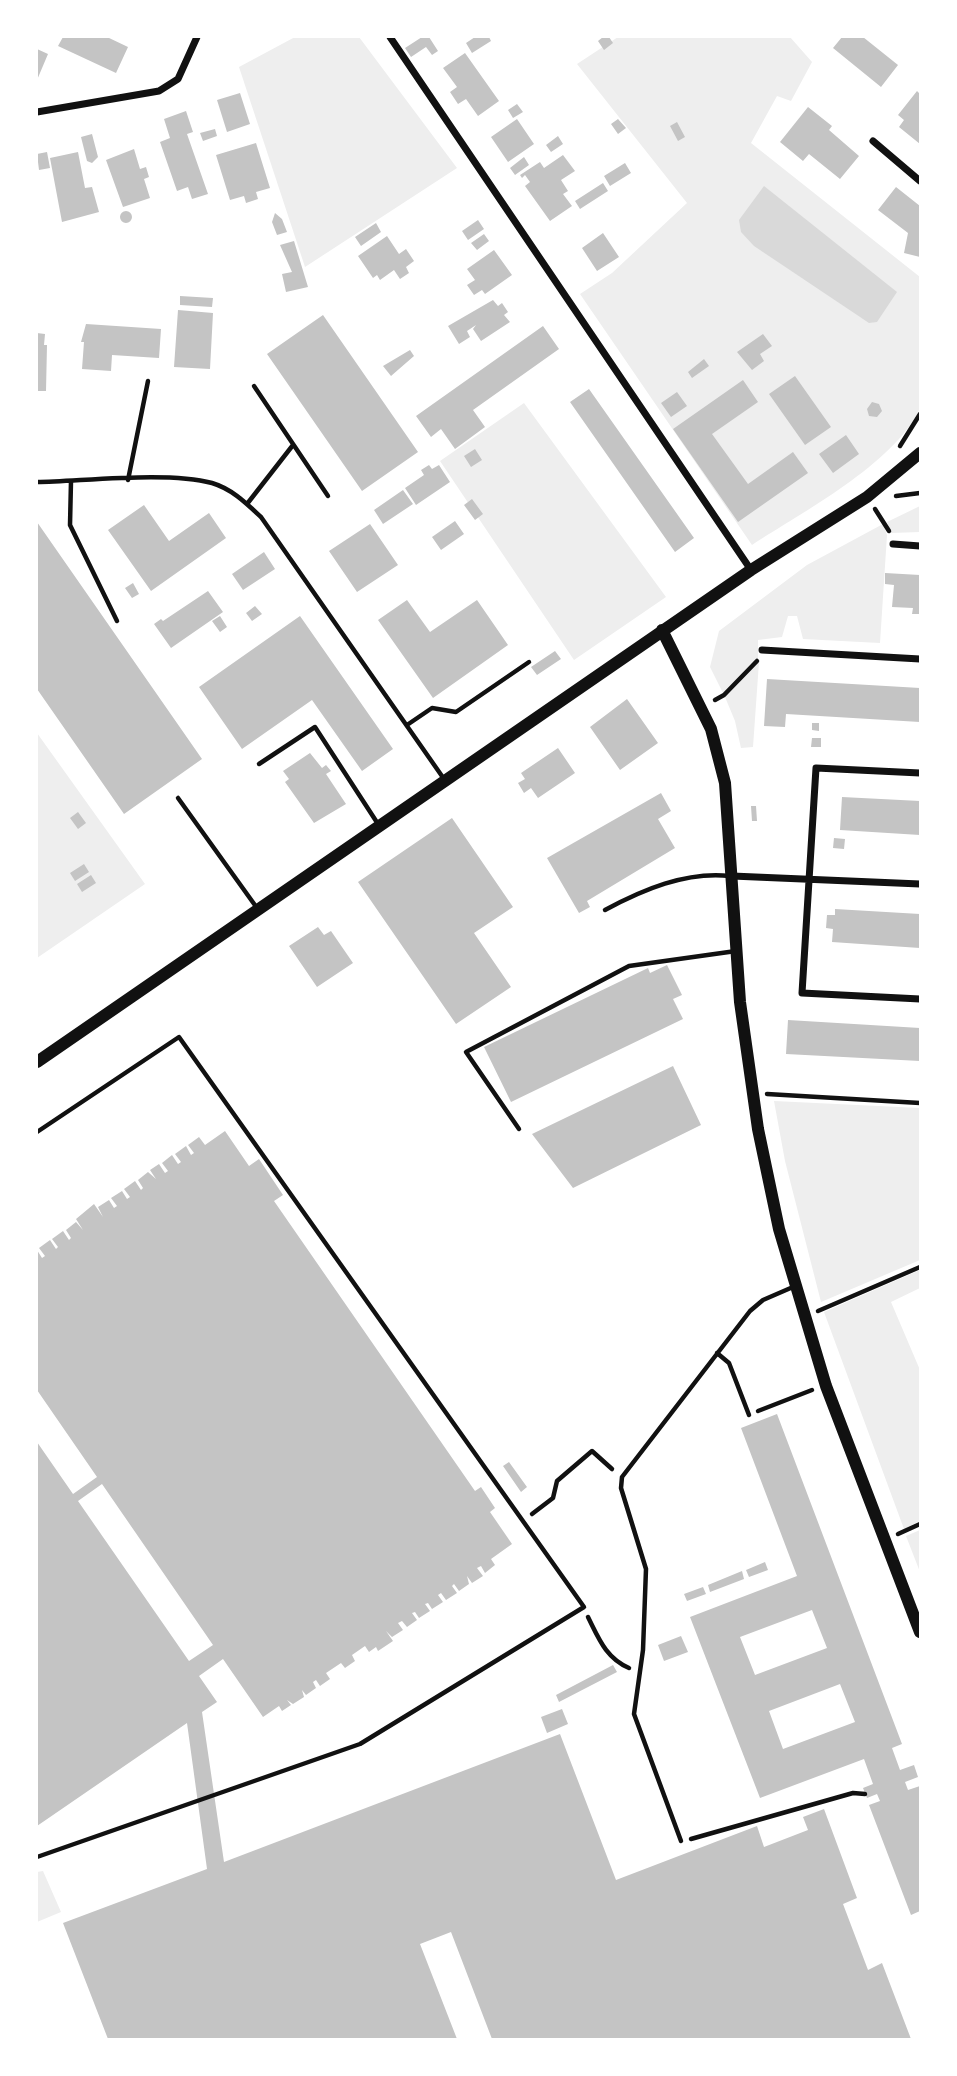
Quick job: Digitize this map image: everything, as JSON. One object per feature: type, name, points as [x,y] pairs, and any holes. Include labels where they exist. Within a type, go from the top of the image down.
[{"type":"street","points":[[37,112],[159,90],[178,79],[189,62],[198,37]]},
{"type":"street","points":[[390,37],[751,570]]},
{"type":"street","points":[[873,141],[920,181]]},
{"type":"street","points":[[37,1062],[751,570],[867,497],[920,453]]},
{"type":"street","points":[[893,544],[920,546]]},
{"type":"street","points":[[662,631],[702,707],[718,751],[725,783],[740,1002],[753,1093],[779,1229],[794,1287],[826,1386],[920,1632]]},
{"type":"street","points":[[762,650],[920,659]]},
{"type":"street","points":[[920,773],[816,768],[802,993],[920,999]]},
{"type":"street","points":[[732,876],[920,884]]},
{"type":"lane","points":[[128,480],[148,382]]},
{"type":"lane","points":[[254,386],[328,496]]},
{"type":"lane","points":[[247,504],[293,445]]},
{"type":"lane","points":[[37,482],[186,478],[205,482],[240,497],[261,517],[444,780]]},
{"type":"lane","points":[[71,481],[70,525],[117,621]]},
{"type":"lane","points":[[407,725],[432,708],[456,712],[529,662]]},
{"type":"lane","points":[[259,764],[315,727],[379,825]]},
{"type":"lane","points":[[178,798],[258,909]]},
{"type":"lane","points":[[605,910],[633,895],[692,876],[732,876]]},
{"type":"lane","points":[[519,1129],[466,1052],[629,966],[737,951]]},
{"type":"lane","points":[[37,1132],[179,1037],[584,1607],[360,1744],[37,1857]]},
{"type":"lane","points":[[681,1841],[634,1714],[643,1650],[646,1569],[621,1488],[622,1477],[750,1311],[763,1300],[794,1287]]},
{"type":"lane","points":[[717,1353],[729,1363],[749,1415]]},
{"type":"path","points":[[867,497],[891,534],[893,544]]},
{"type":"path","points":[[702,707],[724,695],[759,660],[762,650]]},
{"type":"path","points":[[753,1093],[920,1103]]},
{"type":"path","points":[[804,1318],[920,1267]]},
{"type":"path","points":[[749,1415],[826,1386]]},
{"type":"path","points":[[543,1506],[553,1498],[557,1481],[592,1451],[622,1477]]},
{"type":"path","points":[[584,1607],[601,1643],[615,1662]]},
{"type":"path","points":[[681,1841],[772,1819],[853,1794],[865,1794]]},
{"type":"shaded area","points":[[295,37],[359,37],[457,168],[305,267],[239,67]]},
{"type":"shaded area","points":[[618,37],[790,37],[812,62],[791,101],[777,96],[751,143],[920,277],[920,409],[907,430],[868,468],[821,502],[752,545],[580,294],[612,273],[687,203],[577,64]]},
{"type":"shaded area","points":[[764,186],[897,292],[877,322],[869,323],[754,246],[741,232],[739,220]]},
{"type":"shaded area","points":[[524,403],[666,597],[574,660],[440,461]]},
{"type":"shaded area","points":[[920,506],[920,532],[891,533],[887,522]]},
{"type":"shaded area","points":[[883,524],[887,535],[880,643],[803,639],[797,616],[788,616],[782,637],[758,640],[758,659],[723,693],[710,667],[719,631],[807,565]]},
{"type":"shaded area","points":[[759,662],[753,747],[741,748],[735,721],[725,697]]},
{"type":"shaded area","points":[[37,733],[145,884],[37,958]]},
{"type":"shaded area","points":[[774,1101],[920,1108],[920,1260],[821,1302],[785,1161]]},
{"type":"shaded area","points":[[920,1270],[920,1288],[891,1302],[920,1370],[920,1521],[904,1529],[824,1312]]},
{"type":"shaded area","points":[[920,1530],[920,1572],[906,1536]]},
{"type":"shaded area","points":[[43,1871],[61,1912],[37,1922],[37,1872]]},
{"type":"building","points":[[63,37],[107,37],[128,47],[116,73],[58,46]]},
{"type":"building","points":[[422,37],[429,37],[438,51],[432,55],[426,47],[411,57],[405,48]]},
{"type":"building","points":[[475,37],[489,37],[491,41],[472,53],[466,43]]},
{"type":"building","points":[[609,37],[613,43],[604,50],[598,41]]},
{"type":"building","points":[[842,37],[863,37],[898,65],[881,87],[833,48]]},
{"type":"building","points":[[37,49],[48,54],[37,80]]},
{"type":"building","points":[[465,53],[499,101],[478,116],[466,99],[458,104],[450,92],[457,87],[443,68]]},
{"type":"building","points":[[917,91],[920,94],[920,144],[899,127],[904,120],[898,115]]},
{"type":"building","points":[[240,93],[250,124],[227,132],[217,100]]},
{"type":"building","points":[[517,104],[523,112],[513,118],[508,110]]},
{"type":"building","points":[[808,107],[832,126],[829,130],[859,156],[840,179],[809,154],[803,161],[780,142]]},
{"type":"building","points":[[186,111],[193,132],[187,134],[208,194],[192,199],[188,187],[177,191],[160,142],[170,138],[164,119]]},
{"type":"building","points":[[517,119],[534,144],[508,162],[491,137]]},
{"type":"building","points":[[618,119],[626,128],[618,134],[611,124]]},
{"type":"building","points":[[677,122],[685,137],[678,141],[670,126]]},
{"type":"building","points":[[215,129],[217,136],[203,141],[200,133]]},
{"type":"building","points":[[92,134],[98,157],[92,163],[87,161],[81,137]]},
{"type":"building","points":[[558,136],[563,144],[551,152],[546,145]]},
{"type":"building","points":[[256,143],[270,188],[256,192],[258,199],[246,203],[244,196],[230,200],[216,155]]},
{"type":"building","points":[[134,149],[140,169],[146,167],[149,177],[144,179],[150,198],[123,207],[106,160]]},
{"type":"building","points":[[47,152],[50,168],[39,170],[37,154]]},
{"type":"building","points":[[78,152],[85,188],[92,187],[99,212],[62,222],[50,158]]},
{"type":"building","points":[[563,155],[575,171],[561,180],[568,191],[563,194],[572,206],[550,221],[525,186],[530,182],[525,175],[522,178],[520,175],[540,162],[544,168]]},
{"type":"building","points":[[524,157],[529,165],[515,175],[510,168]]},
{"type":"building","points":[[625,163],[631,173],[610,186],[604,176]]},
{"type":"building","points":[[603,183],[608,191],[580,209],[575,201]]},
{"type":"building","points":[[896,187],[920,206],[920,257],[904,253],[908,233],[878,210]]},
{"type":"building","points":[[126,211],[132,217],[126,223],[120,217]]},
{"type":"building","points":[[275,213],[282,219],[287,232],[277,235],[272,222]]},
{"type":"building","points":[[478,220],[484,229],[468,240],[462,231]]},
{"type":"building","points":[[376,223],[381,232],[361,246],[355,237]]},
{"type":"building","points":[[603,233],[619,257],[597,271],[582,248]]},
{"type":"building","points":[[484,234],[489,241],[477,250],[471,243]]},
{"type":"building","points":[[387,236],[399,254],[406,249],[414,261],[406,267],[409,273],[400,279],[394,270],[380,280],[377,275],[373,278],[358,256]]},
{"type":"building","points":[[294,241],[308,287],[286,292],[282,274],[292,272],[280,245]]},
{"type":"building","points":[[494,250],[512,275],[485,294],[482,290],[474,295],[467,285],[475,280],[467,269]]},
{"type":"building","points":[[180,296],[213,298],[212,307],[180,305]]},
{"type":"building","points":[[493,300],[498,306],[502,303],[508,312],[504,315],[510,322],[481,341],[473,329],[476,325],[467,331],[470,337],[459,344],[448,326]]},
{"type":"building","points":[[178,310],[213,313],[210,369],[174,367]]},
{"type":"building","points":[[323,315],[418,452],[362,491],[267,354]]},
{"type":"building","points":[[86,324],[161,329],[159,358],[112,355],[111,371],[82,369],[84,342],[81,342]]},
{"type":"building","points":[[543,326],[559,349],[473,410],[485,427],[455,449],[441,429],[431,437],[416,416]]},
{"type":"building","points":[[37,333],[45,334],[44,345],[47,345],[46,391],[37,391]]},
{"type":"building","points":[[763,334],[772,346],[760,354],[764,361],[752,370],[737,352]]},
{"type":"building","points":[[410,350],[414,356],[391,376],[383,366]]},
{"type":"building","points":[[704,359],[709,366],[692,378],[688,372]]},
{"type":"building","points":[[795,376],[831,427],[805,445],[769,394]]},
{"type":"building","points":[[743,380],[758,402],[712,434],[748,484],[793,452],[808,473],[738,522],[673,429]]},
{"type":"building","points":[[589,389],[694,538],[675,552],[570,402]]},
{"type":"building","points":[[677,392],[687,406],[671,417],[661,403]]},
{"type":"building","points":[[872,402],[879,404],[882,411],[877,417],[869,416],[867,409]]},
{"type":"building","points":[[846,435],[859,454],[833,473],[819,454]]},
{"type":"building","points":[[475,449],[482,460],[471,467],[464,456]]},
{"type":"building","points":[[429,465],[432,469],[439,465],[450,482],[416,505],[405,488],[424,475],[421,470]]},
{"type":"building","points":[[403,490],[413,504],[383,524],[374,510]]},
{"type":"building","points":[[472,499],[483,514],[475,520],[464,505]]},
{"type":"building","points":[[144,505],[169,541],[209,513],[226,538],[151,591],[108,530]]},
{"type":"building","points":[[455,521],[464,534],[441,550],[432,537]]},
{"type":"building","points":[[37,522],[202,759],[124,814],[37,689]]},
{"type":"building","points":[[370,524],[398,565],[357,592],[329,551]]},
{"type":"building","points":[[264,552],[275,569],[243,590],[232,574]]},
{"type":"building","points":[[885,573],[920,575],[920,614],[912,614],[913,608],[892,607],[894,585],[885,584]]},
{"type":"building","points":[[133,583],[139,594],[132,598],[125,588]]},
{"type":"building","points":[[208,591],[223,612],[171,648],[154,624],[161,619],[163,621]]},
{"type":"building","points":[[407,600],[430,632],[477,600],[508,645],[433,698],[378,620]]},
{"type":"building","points":[[255,606],[262,614],[252,621],[246,613]]},
{"type":"building","points":[[220,616],[227,627],[220,632],[212,621]]},
{"type":"building","points":[[300,616],[393,749],[362,771],[312,700],[242,749],[199,687]]},
{"type":"building","points":[[555,651],[561,659],[537,675],[531,667]]},
{"type":"building","points":[[767,679],[920,688],[920,722],[786,714],[785,727],[764,726]]},
{"type":"building","points":[[627,699],[658,743],[620,770],[590,727]]},
{"type":"building","points":[[812,723],[819,723],[819,731],[812,730]]},
{"type":"building","points":[[812,738],[821,738],[821,747],[811,747]]},
{"type":"building","points":[[558,748],[575,773],[538,798],[531,788],[524,793],[518,783],[525,779],[521,773]]},
{"type":"building","points":[[310,753],[322,768],[326,765],[331,771],[326,774],[346,804],[314,823],[285,782],[289,779],[283,771]]},
{"type":"building","points":[[661,793],[671,811],[658,819],[675,848],[587,901],[590,907],[579,913],[547,858]]},
{"type":"building","points":[[842,797],[920,801],[920,835],[840,830]]},
{"type":"building","points":[[751,806],[756,806],[757,821],[752,821]]},
{"type":"building","points":[[78,812],[86,823],[78,829],[70,818]]},
{"type":"building","points":[[452,818],[513,907],[474,933],[511,987],[456,1024],[358,882]]},
{"type":"building","points":[[834,838],[845,839],[844,849],[833,848]]},
{"type":"building","points":[[84,864],[89,872],[75,881],[70,873]]},
{"type":"building","points":[[91,875],[96,883],[82,892],[77,884]]},
{"type":"building","points":[[835,909],[920,914],[920,948],[832,942],[833,929],[826,928],[827,915],[835,915]]},
{"type":"building","points":[[318,927],[324,935],[331,931],[353,963],[317,987],[289,946]]},
{"type":"building","points":[[667,965],[682,995],[673,999],[683,1019],[511,1102],[484,1047],[648,968],[650,973]]},
{"type":"building","points":[[788,1020],[920,1028],[920,1061],[786,1054]]},
{"type":"building","points":[[673,1066],[701,1125],[573,1188],[532,1134]]},
{"type":"building","points":[[225,1131],[249,1166],[259,1159],[283,1195],[274,1201],[475,1491],[481,1487],[495,1508],[490,1512],[512,1544],[491,1559],[495,1565],[485,1573],[481,1566],[477,1568],[483,1576],[472,1583],[467,1576],[469,1584],[459,1591],[454,1584],[452,1586],[457,1593],[446,1600],[441,1593],[438,1595],[443,1602],[432,1609],[428,1603],[425,1604],[430,1611],[419,1618],[415,1612],[412,1613],[417,1620],[407,1627],[402,1621],[398,1623],[403,1630],[392,1637],[386,1631],[393,1641],[378,1651],[376,1647],[369,1652],[365,1646],[352,1655],[355,1661],[345,1668],[341,1663],[326,1673],[330,1679],[320,1686],[316,1680],[313,1682],[316,1688],[306,1695],[302,1690],[304,1697],[293,1704],[287,1700],[291,1705],[282,1711],[279,1706],[263,1717],[223,1659],[199,1676],[217,1702],[202,1712],[224,1862],[560,1734],[616,1880],[757,1826],[764,1847],[808,1830],[803,1817],[824,1809],[857,1898],[843,1904],[868,1970],[882,1963],[911,2039],[492,2039],[451,1932],[420,1944],[457,2039],[108,2039],[63,1923],[207,1869],[187,1723],[37,1826],[37,1442],[73,1494],[97,1477],[37,1390],[37,1250],[42,1258],[45,1256],[39,1248],[50,1240],[56,1249],[58,1247],[52,1239],[63,1231],[69,1240],[71,1238],[66,1230],[76,1222],[83,1230],[76,1219],[94,1204],[103,1217],[98,1207],[109,1200],[114,1208],[117,1206],[111,1198],[122,1191],[127,1199],[130,1197],[124,1189],[135,1181],[141,1190],[143,1188],[138,1180],[148,1172],[156,1179],[150,1170],[159,1164],[165,1173],[168,1171],[162,1163],[172,1155],[178,1164],[181,1162],[175,1154],[186,1146],[191,1155],[194,1153],[188,1145],[199,1137],[205,1145]],"holes":[[[102,1484],[213,1645],[189,1661],[78,1501]]]},
{"type":"building","points":[[777,1414],[902,1744],[892,1748],[900,1770],[914,1765],[918,1777],[905,1782],[908,1790],[920,1786],[920,1911],[911,1915],[869,1805],[880,1801],[877,1794],[867,1798],[863,1788],[873,1784],[864,1759],[760,1798],[690,1617],[797,1576],[741,1428]],"holes":[[[812,1610],[827,1648],[755,1675],[740,1637]],[[840,1684],[855,1722],[783,1749],[769,1711]]]},
{"type":"building","points":[[509,1462],[527,1487],[521,1492],[503,1466]]},
{"type":"building","points":[[765,1562],[768,1570],[749,1577],[746,1570]]},
{"type":"building","points":[[742,1571],[744,1579],[710,1592],[708,1585]]},
{"type":"building","points":[[703,1587],[706,1594],[687,1601],[684,1594]]},
{"type":"building","points":[[681,1636],[688,1652],[664,1661],[658,1645]]},
{"type":"building","points":[[613,1665],[617,1672],[559,1702],[556,1695]]},
{"type":"building","points":[[562,1709],[568,1724],[547,1733],[541,1717]]}]
